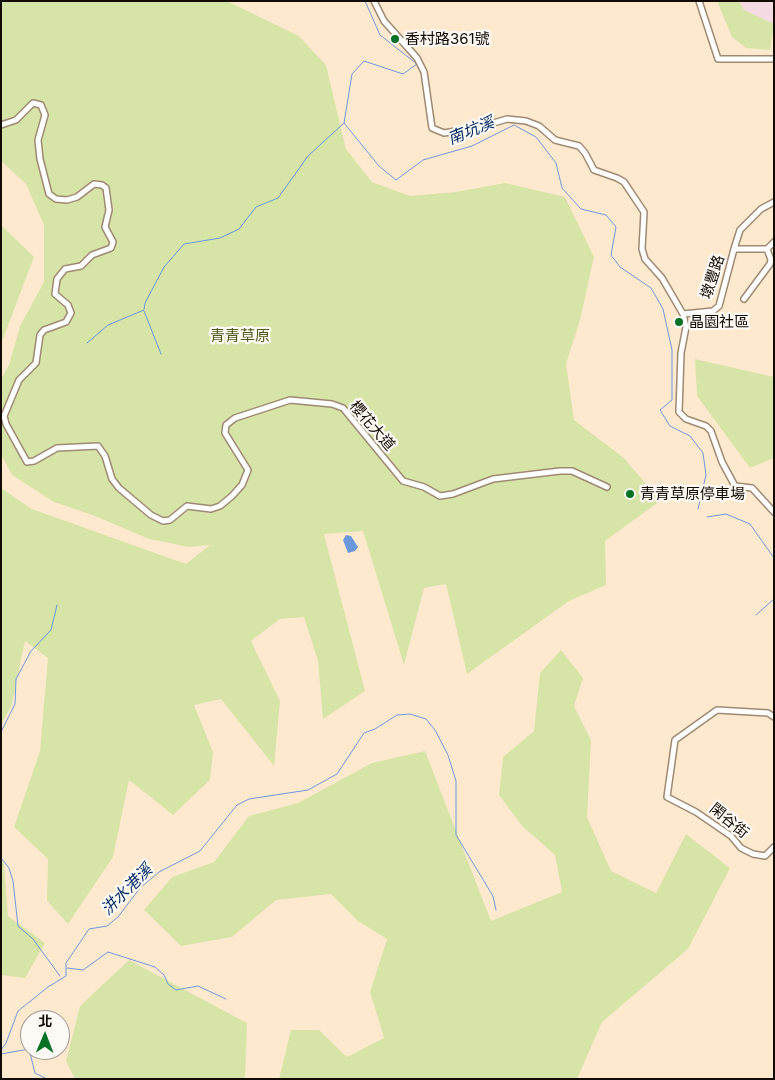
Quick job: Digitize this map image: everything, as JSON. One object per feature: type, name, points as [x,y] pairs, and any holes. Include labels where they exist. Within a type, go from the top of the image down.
[{"type":"street","points":[[374,1],[384,21],[417,58],[424,72],[432,128],[444,133],[480,127],[507,119],[526,121],[539,126],[555,140],[579,146],[585,152],[594,170],[624,182],[644,212],[642,249],[644,259],[662,278],[683,314],[686,327],[681,353],[679,412],[686,419],[706,426],[735,486],[752,488],[774,512]]},
{"type":"street","points":[[699,1],[718,59],[774,59]]},
{"type":"street","name":"櫻花大道","points":[[1,124],[16,120],[33,102],[41,105],[45,115],[39,134],[40,159],[49,194],[56,199],[66,200],[77,197],[94,184],[102,185],[106,188],[109,210],[105,227],[113,242],[111,248],[92,255],[81,266],[65,269],[57,279],[55,294],[68,305],[71,313],[66,322],[44,330],[40,335],[36,363],[19,380],[4,416],[6,424],[27,462],[34,461],[57,448],[98,446],[105,456],[112,479],[119,488],[151,515],[164,520],[170,520],[187,506],[205,510],[220,506],[242,485],[248,470],[226,434],[226,425],[235,418],[274,404],[290,400],[301,400],[332,404],[343,408],[404,481],[424,487],[440,496],[453,494],[493,479],[560,471],[572,471],[607,487]]},
{"type":"street","name":"墩豐路","points":[[683,314],[713,311],[719,306],[740,230],[761,209],[774,202]]},
{"type":"street","points":[[744,299],[770,264],[771,260],[767,249],[774,242]]},
{"type":"street","name":"墩豐路","points":[[734,249],[767,249]]},
{"type":"street","name":"閑谷街","points":[[774,717],[762,712],[717,710],[675,740],[666,796],[696,812],[731,836],[740,848],[753,854],[765,856],[774,847]]},
{"type":"shaded area","points":[[739,1],[774,1],[774,24],[744,10]]},
{"type":"green space","name":"青青草原","points":[[1,1],[227,1],[299,36],[326,65],[346,149],[372,182],[410,196],[456,192],[505,183],[565,197],[594,257],[580,320],[566,364],[574,420],[624,458],[660,501],[605,541],[606,585],[569,601],[467,674],[446,584],[424,588],[404,665],[363,531],[324,534],[365,691],[323,719],[318,661],[304,617],[280,619],[251,641],[280,701],[274,766],[221,699],[194,705],[213,752],[210,780],[173,815],[129,780],[113,857],[68,924],[47,901],[48,859],[14,827],[40,751],[48,658],[25,641],[11,707],[1,724],[1,488],[32,509],[186,564],[210,545],[189,547],[149,539],[95,516],[54,502],[12,475],[1,454],[1,379],[9,365],[20,326],[44,282],[44,225],[26,184],[1,161]]},
{"type":"green space","points":[[717,1],[739,1],[744,10],[774,24],[770,50],[746,48],[732,37]]},
{"type":"green space","points":[[1,225],[34,257],[1,344]]},
{"type":"green space","points":[[695,359],[774,377],[774,458],[750,468],[697,396]]},
{"type":"green space","points":[[561,650],[583,678],[574,706],[591,740],[587,817],[611,871],[656,893],[686,834],[730,868],[688,949],[602,1022],[577,1079],[279,1079],[291,1030],[319,1030],[347,1057],[384,1038],[370,992],[387,939],[358,921],[331,894],[276,900],[232,937],[181,946],[144,910],[172,877],[214,862],[249,816],[298,803],[372,763],[425,751],[491,921],[562,892],[555,855],[522,826],[499,795],[503,757],[534,731],[540,673]]},
{"type":"green space","points":[[1,859],[4,865],[8,916],[45,943],[25,978],[1,975]]},
{"type":"green space","points":[[129,960],[247,1023],[245,1079],[75,1079],[66,1061],[70,1060],[70,1045],[80,1006]]},
{"type":"water","points":[[346,535],[351,536],[358,547],[355,551],[348,553],[343,540]]},
{"type":"waterway","name":"南坑溪","points":[[365,1],[380,35],[417,64],[403,74],[364,61],[352,74],[344,123],[379,166],[396,180],[423,160],[472,146],[514,125],[536,137],[556,163],[562,188],[581,209],[606,215],[616,227],[611,255],[620,267],[651,288],[663,309],[672,350],[672,400],[660,410],[670,426],[690,436],[703,453],[706,475],[698,509]]},
{"type":"waterway","points":[[87,343],[108,325],[144,310],[145,303],[164,267],[184,244],[220,238],[239,229],[256,207],[278,198],[308,156],[344,123]]},
{"type":"waterway","points":[[144,311],[161,354]]},
{"type":"waterway","name":"南坑溪","points":[[707,517],[726,514],[750,524],[774,558]]},
{"type":"waterway","points":[[756,615],[774,599]]},
{"type":"waterway","points":[[1,732],[15,704],[16,679],[31,651],[51,630],[57,605]]},
{"type":"waterway","name":"汫水港溪","points":[[1,1050],[6,1043],[18,1011],[48,987],[66,976],[66,963],[89,929],[107,926],[118,917],[140,888],[159,872],[200,851],[237,805],[249,799],[308,790],[337,774],[364,733],[375,729],[397,715],[410,714],[426,719],[435,730],[448,755],[456,781],[456,835],[493,896],[496,910]]},
{"type":"waterway","points":[[1,858],[9,868],[13,881],[18,926],[33,939],[60,976]]},
{"type":"waterway","points":[[67,968],[83,970],[108,952],[155,967],[164,975],[168,984],[176,990],[198,986],[226,999]]},
{"type":"waterway","points":[[1,1054],[29,1049],[35,1073],[47,1079]]},
{"type":"place","name":"香村路361號","points":[[395,39]]},
{"type":"place","name":"晶園社區","points":[[679,322]]},
{"type":"place","name":"青青草原停車場","points":[[630,494]]}]
